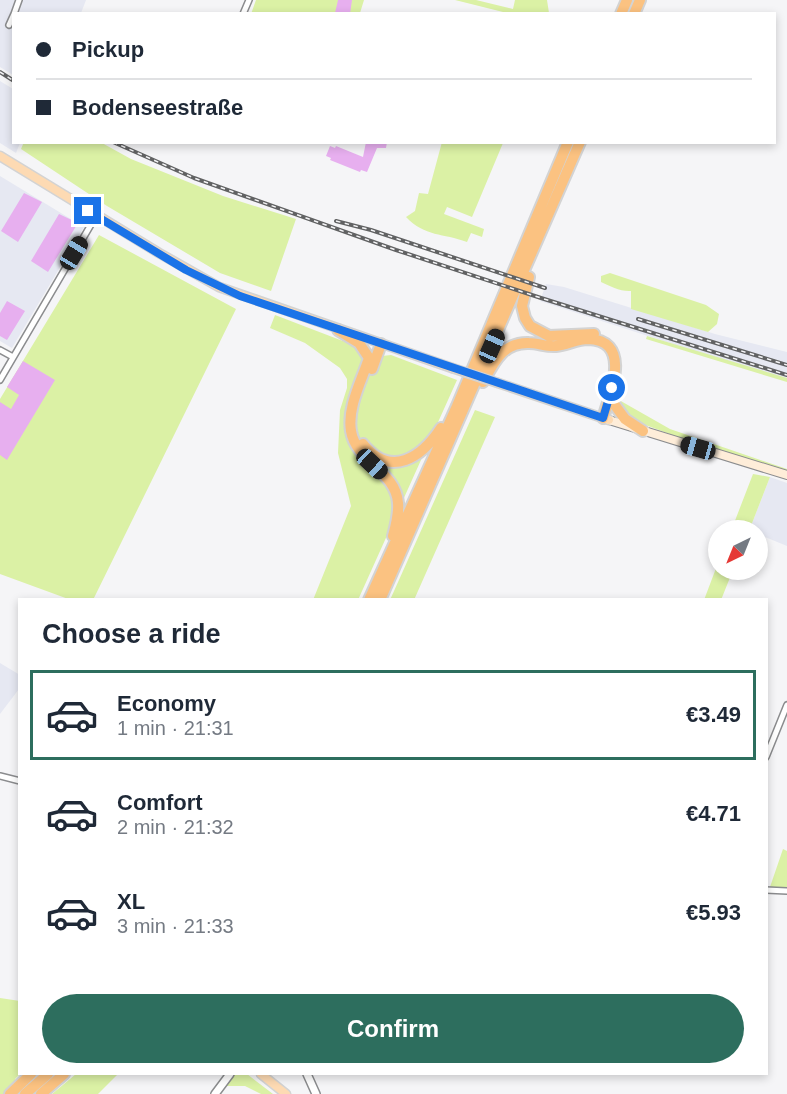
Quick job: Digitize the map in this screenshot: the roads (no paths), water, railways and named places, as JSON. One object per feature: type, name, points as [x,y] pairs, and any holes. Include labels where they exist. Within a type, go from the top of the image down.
[{"type":"highway","points":[[370,598],[457,406],[567,144]]},
{"type":"highway","points":[[381,598],[579,144]]},
{"type":"highway","points":[[534,250],[522,302],[527,322],[535,330],[549,336],[589,333],[608,339],[620,353],[623,364],[606,419]]},
{"type":"highway","points":[[338,330],[359,344],[371,360]]},
{"type":"highway","points":[[459,420],[497,357],[516,344],[556,346],[587,339],[600,343],[608,348],[616,364],[615,390]]},
{"type":"highway","points":[[377,343],[358,411],[358,434],[368,450],[383,459],[395,462],[407,460],[421,453],[457,406]]},
{"type":"highway","points":[[367,374],[353,407],[351,432],[363,454],[387,478],[395,490],[398,515],[389,557]]},
{"type":"highway","points":[[611,403],[625,419],[643,431]]},
{"type":"highway","points":[[10,1094],[30,1075]]},
{"type":"highway","points":[[25,1094],[47,1075]]},
{"type":"highway","points":[[41,1094],[63,1075]]},
{"type":"main road","points":[[0,156],[96,216],[219,287],[338,330],[606,419],[787,475]]},
{"type":"main road","points":[[262,1075],[286,1094]]},
{"type":"street","points":[[9,26],[12,19]]},
{"type":"street","points":[[0,380],[96,216]]},
{"type":"street","points":[[0,350],[13,357]]},
{"type":"street","points":[[768,752],[787,705]]},
{"type":"street","points":[[0,776],[18,780]]},
{"type":"street","points":[[768,890],[787,891]]},
{"type":"street","points":[[215,1094],[229,1075]]},
{"type":"street","points":[[307,1075],[316,1094]]},
{"type":"railway","points":[[0,72],[12,80]]},
{"type":"railway","points":[[118,144],[194,178],[396,250],[787,375]]},
{"type":"railway","points":[[336,221],[371,230],[545,288]]},
{"type":"railway","points":[[638,319],[787,365]]}]
